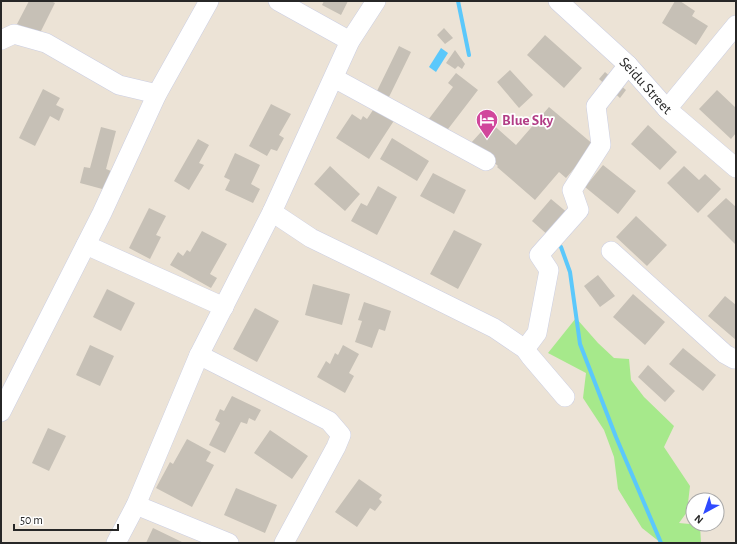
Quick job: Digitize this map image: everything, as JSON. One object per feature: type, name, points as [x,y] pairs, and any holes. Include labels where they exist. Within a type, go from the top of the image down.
[{"type":"street","points":[[1,412],[86,245],[157,94],[209,1]]},
{"type":"street","points":[[278,1],[350,41]]},
{"type":"street","points":[[116,543],[136,505],[199,355],[272,212],[350,41],[376,1]]},
{"type":"street","name":"Seidu Street","points":[[558,1],[628,65],[667,109],[736,168]]},
{"type":"street","points":[[667,109],[736,25]]},
{"type":"street","points":[[1,40],[14,34],[46,43],[119,85],[157,94]]},
{"type":"street","points":[[525,349],[537,333],[549,270],[539,255],[579,210],[572,190],[601,146],[596,106],[628,65]]},
{"type":"street","points":[[334,78],[486,161]]},
{"type":"street","points":[[272,212],[311,238],[494,328],[525,349],[565,397]]},
{"type":"street","points":[[86,245],[224,307]]},
{"type":"street","points":[[611,251],[725,354],[736,359]]},
{"type":"street","points":[[199,355],[329,421],[341,435],[284,543]]},
{"type":"street","points":[[136,505],[229,543]]},
{"type":"green space","points":[[576,318],[598,343],[614,358],[629,359],[631,380],[644,397],[674,426],[664,447],[690,486],[689,492],[685,492],[685,515],[679,523],[685,524],[685,532],[700,532],[701,543],[661,543],[642,528],[618,489],[614,457],[604,430],[583,398],[586,373],[548,353]]},
{"type":"water","points":[[441,48],[448,53],[436,72],[429,67]]},
{"type":"building","points":[[29,1],[51,1],[55,3],[39,35],[17,24]]},
{"type":"building","points":[[324,1],[348,1],[341,15],[322,5]]},
{"type":"building","points":[[675,1],[680,1],[695,11],[692,16],[708,26],[696,45],[662,23]]},
{"type":"building","points":[[444,28],[453,38],[445,44],[437,35]]},
{"type":"building","points":[[545,35],[582,68],[564,88],[527,55]]},
{"type":"building","points":[[399,46],[411,52],[389,97],[377,91]]},
{"type":"building","points":[[455,50],[465,64],[462,69],[458,66],[455,69],[446,63]]},
{"type":"building","points":[[510,70],[533,95],[519,108],[497,82]]},
{"type":"building","points":[[605,72],[626,90],[620,98],[599,79]]},
{"type":"building","points":[[456,73],[478,90],[445,133],[428,120],[453,87],[448,83]]},
{"type":"building","points":[[43,89],[60,98],[56,105],[64,109],[59,121],[50,116],[35,146],[19,138]]},
{"type":"building","points":[[717,90],[736,108],[736,133],[731,139],[699,109]]},
{"type":"building","points":[[271,104],[291,114],[279,135],[284,138],[277,151],[271,149],[267,156],[249,146]]},
{"type":"building","points":[[377,104],[397,116],[369,159],[336,138],[352,114],[361,120],[363,116],[367,119]]},
{"type":"building","points":[[549,107],[594,145],[566,178],[559,172],[535,200],[471,143],[490,122],[516,145]]},
{"type":"building","points":[[648,125],[677,152],[660,170],[631,144]]},
{"type":"building","points":[[101,127],[116,131],[106,169],[111,171],[106,190],[80,183],[84,167],[90,168]]},
{"type":"building","points":[[392,138],[429,161],[417,181],[380,159]]},
{"type":"building","points":[[198,139],[209,145],[199,163],[204,165],[189,190],[174,181]]},
{"type":"building","points":[[235,153],[260,165],[251,184],[260,189],[253,203],[225,190],[230,180],[224,177]]},
{"type":"building","points":[[603,165],[636,191],[618,214],[585,187]]},
{"type":"building","points":[[330,166],[360,194],[345,211],[314,184]]},
{"type":"building","points":[[684,166],[699,180],[705,174],[721,189],[698,213],[667,183]]},
{"type":"building","points":[[433,173],[466,190],[454,214],[420,196]]},
{"type":"building","points":[[378,186],[397,197],[377,235],[351,221],[361,203],[367,206]]},
{"type":"building","points":[[726,198],[736,207],[736,245],[707,216]]},
{"type":"building","points":[[551,199],[569,214],[549,236],[532,221]]},
{"type":"building","points":[[149,208],[166,216],[156,235],[161,237],[150,259],[129,248]]},
{"type":"building","points":[[636,216],[667,245],[647,266],[616,237]]},
{"type":"building","points":[[454,230],[482,244],[458,289],[430,274]]},
{"type":"building","points":[[202,231],[227,244],[210,274],[217,278],[211,288],[170,265],[178,252],[183,256],[187,250],[190,252]]},
{"type":"building","points":[[598,275],[615,296],[600,307],[584,286]]},
{"type":"building","points":[[313,284],[350,294],[342,325],[305,315]]},
{"type":"building","points":[[107,289],[135,303],[121,331],[93,317]]},
{"type":"building","points":[[633,294],[665,322],[645,345],[613,317]]},
{"type":"building","points":[[725,296],[736,305],[736,340],[708,316]]},
{"type":"building","points":[[364,302],[391,311],[385,331],[379,329],[372,348],[355,342],[362,321],[358,320]]},
{"type":"building","points":[[255,308],[279,321],[257,362],[233,349]]},
{"type":"building","points":[[90,345],[114,356],[100,386],[76,375]]},
{"type":"building","points":[[343,345],[359,354],[349,373],[354,376],[345,393],[317,377],[326,361],[330,364],[335,353],[338,355]]},
{"type":"building","points":[[683,348],[716,375],[703,391],[669,364]]},
{"type":"building","points":[[648,365],[675,391],[665,402],[638,377]]},
{"type":"building","points":[[232,396],[261,410],[255,421],[249,418],[247,424],[241,422],[225,453],[209,445],[220,423],[215,420],[220,409],[224,411]]},
{"type":"building","points":[[48,428],[66,436],[49,471],[32,463]]},
{"type":"building","points":[[270,430],[308,456],[292,479],[254,453]]},
{"type":"building","points":[[187,439],[211,452],[206,461],[214,465],[192,507],[156,488],[170,462],[173,464]]},
{"type":"building","points":[[359,479],[382,495],[379,499],[382,502],[375,511],[370,508],[357,527],[335,512]]},
{"type":"building","points":[[236,488],[277,505],[265,533],[224,515]]},
{"type":"building","points":[[153,528],[184,543],[146,543]]},
{"type":"waterway","points":[[458,1],[469,55]]},
{"type":"waterway","points":[[561,247],[570,272],[580,344],[616,437],[661,543]]},
{"type":"place","name":"Blue Sky","points":[[487,140]]}]
